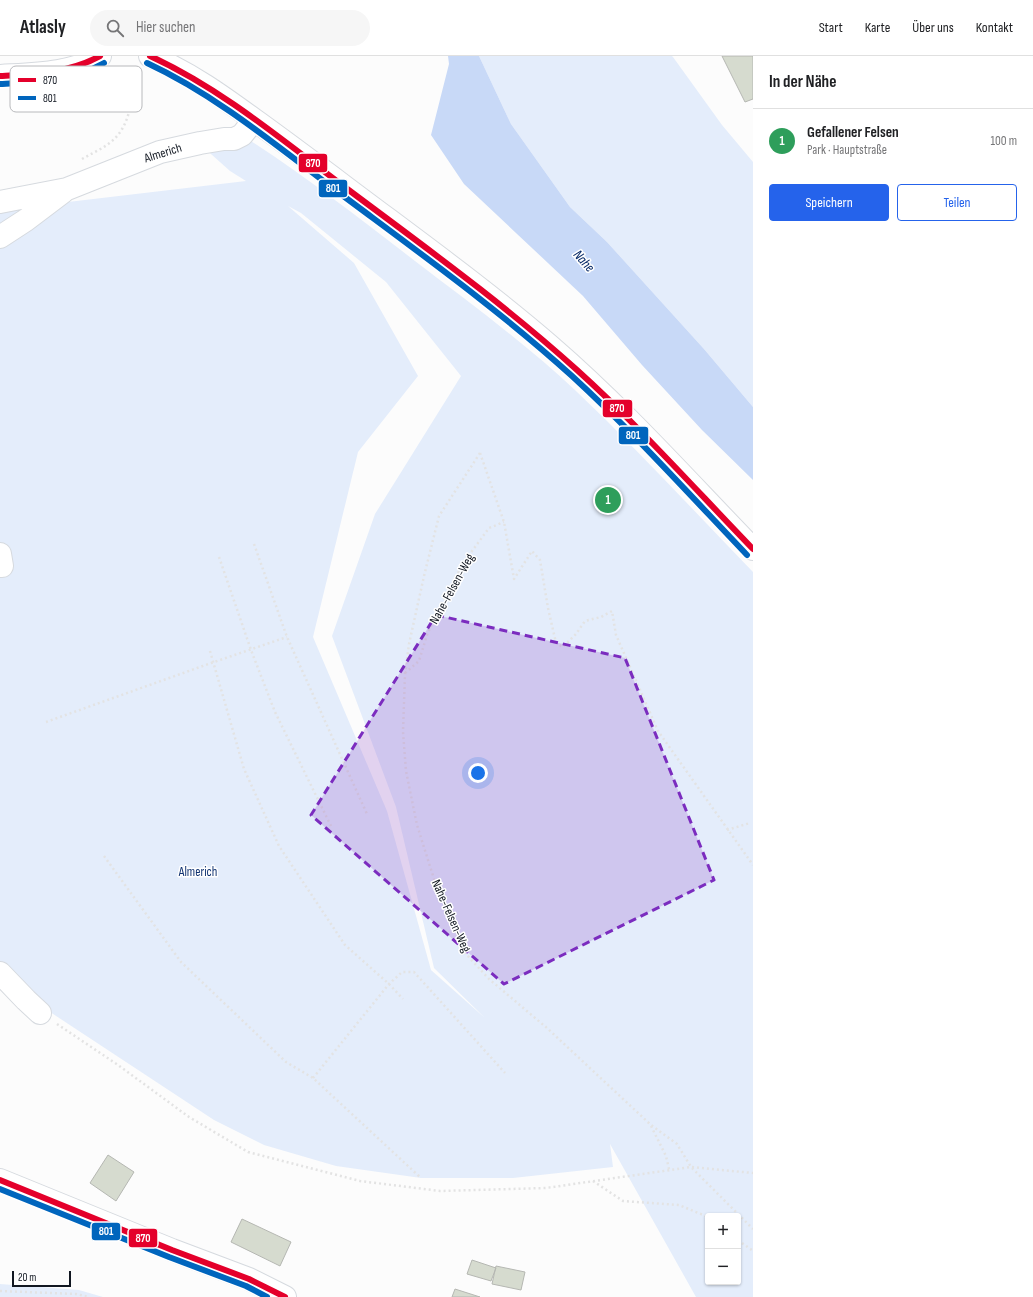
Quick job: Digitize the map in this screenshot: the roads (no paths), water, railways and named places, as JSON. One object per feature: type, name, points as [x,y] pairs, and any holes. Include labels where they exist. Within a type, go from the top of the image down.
[{"type":"street","points":[[81,66],[100,56]]},
{"type":"street","points":[[143,60],[173,66],[209,87],[312,162],[487,295],[549,345],[589,381],[636,426],[753,549]]},
{"type":"street","points":[[0,76],[10,76]]},
{"type":"street","name":"Almerich","points":[[0,202],[67,189],[160,152],[200,143],[234,139],[242,135],[254,120]]},
{"type":"street","name":"Almerich","points":[[0,237],[26,220],[67,189]]},
{"type":"street","points":[[0,554],[2,566],[0,566]]},
{"type":"street","points":[[0,973],[40,1013]]},
{"type":"street","points":[[0,1180],[172,1250],[249,1278],[285,1297]]},
{"type":"water","name":"Nahe","points":[[448,56],[479,56],[511,124],[570,207],[607,242],[704,349],[753,407],[753,480],[702,430],[642,365],[583,296],[464,184],[431,135],[449,64]]},
{"type":"place","name":"Gefallener Felsen","points":[[608,500]]}]
